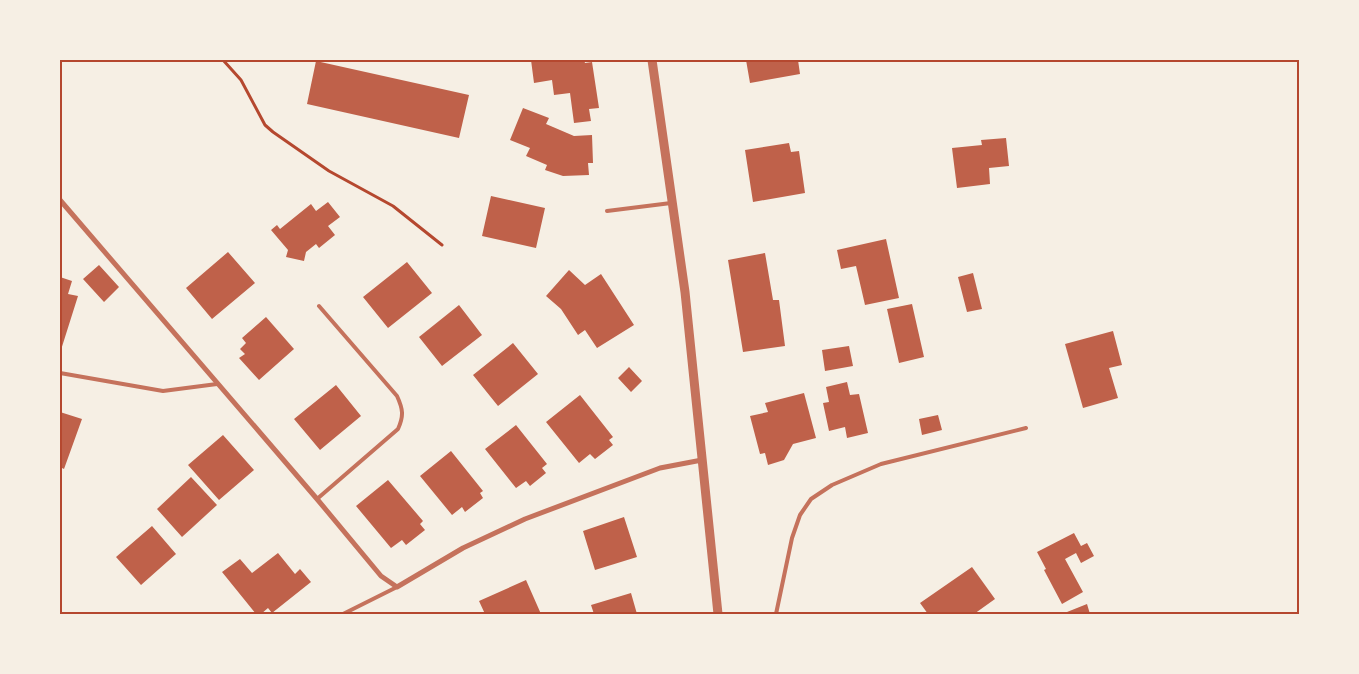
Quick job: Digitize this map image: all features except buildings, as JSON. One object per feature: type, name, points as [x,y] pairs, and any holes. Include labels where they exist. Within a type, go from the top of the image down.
[{"type":"street","points":[[652,60],[685,292],[718,614]]},
{"type":"street","points":[[60,200],[381,576],[397,587],[463,548],[525,519],[660,468],[702,460]]},
{"type":"lane","points":[[607,211],[673,203]]},
{"type":"lane","points":[[317,499],[398,429],[403,418],[402,407],[397,396],[319,306]]},
{"type":"lane","points":[[60,372],[163,391],[217,384]]},
{"type":"lane","points":[[776,614],[792,538],[800,515],[811,499],[832,485],[881,464],[1026,428]]},
{"type":"lane","points":[[343,614],[397,587]]},
{"type":"path","points":[[223,60],[230,65],[241,80],[265,125],[273,132],[329,171],[393,206],[442,245]]}]
